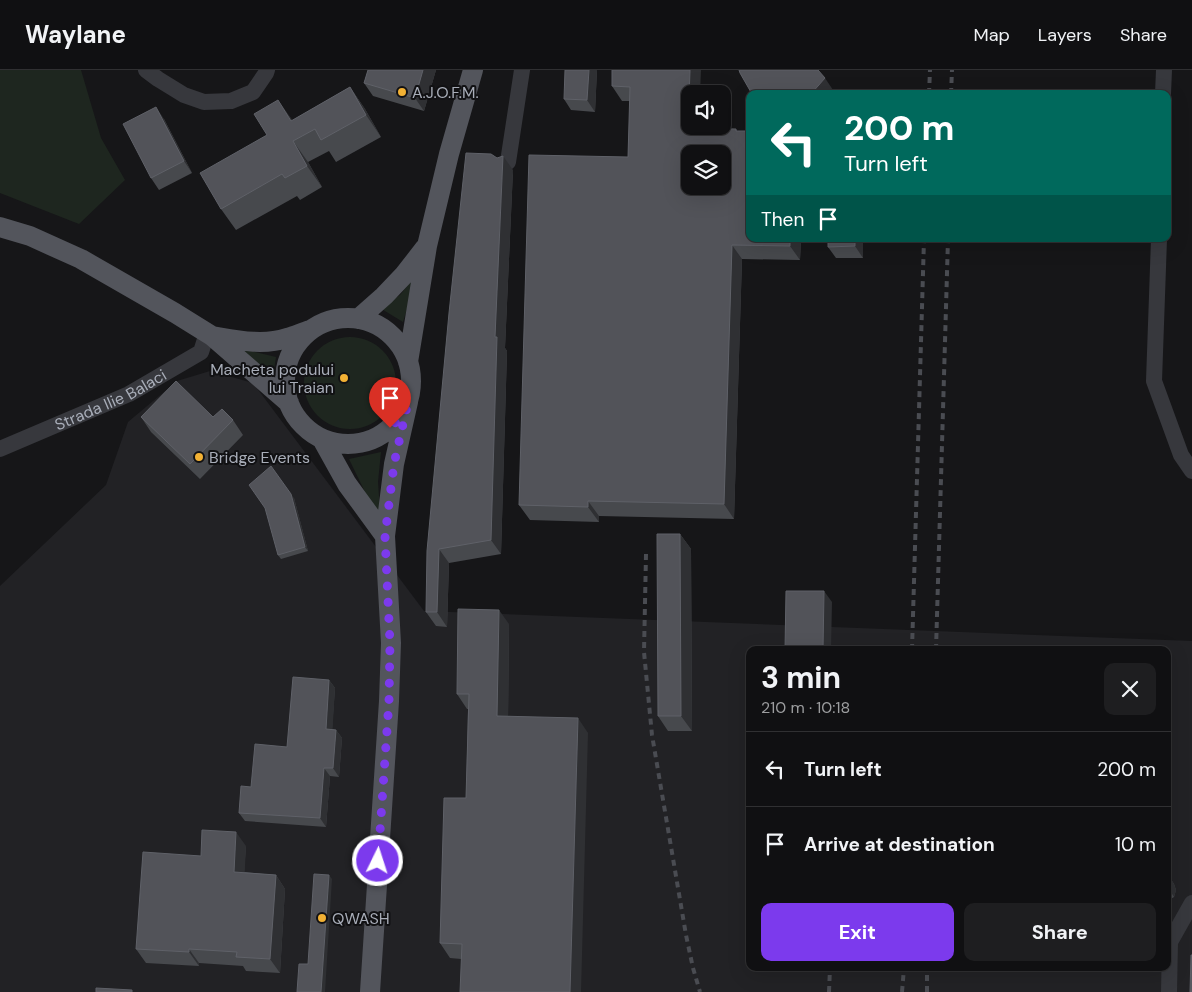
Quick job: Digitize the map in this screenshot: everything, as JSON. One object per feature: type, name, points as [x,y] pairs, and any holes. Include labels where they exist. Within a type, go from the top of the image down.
[{"type":"main road","points":[[408,362],[427,246],[449,154],[473,70]]},
{"type":"main road","points":[[0,227],[30,236],[81,259],[175,312],[209,335],[288,403]]},
{"type":"main road","points":[[358,318],[384,296],[427,246]]},
{"type":"main road","points":[[209,335],[270,342],[287,339],[327,321],[342,318],[358,318],[374,324],[389,333],[401,346],[408,362],[411,382],[394,464],[385,536],[390,643],[389,701],[370,992]]},
{"type":"main road","points":[[312,329],[300,340],[291,354],[286,370],[285,386],[288,403],[296,418],[307,430],[322,439],[342,444],[363,443],[382,435],[398,420],[408,402]]},
{"type":"main road","points":[[322,439],[347,484],[385,536]]},
{"type":"street","points":[[146,70],[184,95],[204,102],[231,101],[253,92],[267,70]]},
{"type":"street","points":[[508,162],[522,70]]},
{"type":"street","points":[[1163,90],[1164,70]]},
{"type":"street","points":[[1159,242],[1154,381],[1181,455],[1192,471]]},
{"type":"street","name":"Strada Ilie Balaci","points":[[0,449],[129,394],[201,352],[209,335]]},
{"type":"street","points":[[1171,940],[1192,903]]},
{"type":"street","points":[[1168,992],[1169,971]]},
{"type":"shaded area","points":[[0,70],[81,70],[101,138],[125,180],[79,224],[0,193]]},
{"type":"shaded area","points":[[418,273],[403,322],[380,308],[400,295]]},
{"type":"shaded area","points":[[350,337],[368,341],[382,351],[392,365],[396,383],[392,401],[382,415],[368,425],[350,429],[332,425],[318,415],[308,401],[304,383],[308,365],[318,351],[332,341]]},
{"type":"shaded area","points":[[230,344],[276,357],[273,376],[262,366]]},
{"type":"shaded area","points":[[210,371],[253,383],[424,611],[1192,641],[1192,992],[0,992],[0,586],[106,485],[128,422],[177,381]]},
{"type":"shaded area","points":[[381,452],[378,482],[381,525],[349,459]]},
{"type":"building","points":[[368,70],[423,70],[415,98],[364,83]]},
{"type":"building","points":[[565,70],[589,70],[587,100],[564,99]]},
{"type":"building","points":[[612,70],[690,70],[689,85],[681,85],[681,135],[731,135],[731,129],[746,131],[746,242],[790,242],[790,246],[732,245],[724,504],[588,501],[588,507],[519,505],[529,155],[628,157],[630,87],[612,86]]},
{"type":"building","points":[[739,70],[818,70],[825,78],[814,90],[750,90]]},
{"type":"building","points":[[350,87],[366,115],[321,140],[315,129],[293,141],[307,166],[285,178],[282,174],[221,209],[200,173],[267,135],[254,114],[278,100],[291,121]]},
{"type":"building","points":[[156,107],[184,161],[151,178],[123,124]]},
{"type":"building","points":[[466,153],[491,154],[497,158],[503,156],[495,337],[497,337],[491,540],[439,549],[437,612],[426,612],[427,551]]},
{"type":"building","points":[[828,242],[855,242],[855,246],[828,247]]},
{"type":"building","name":"Bridge Events","points":[[176,381],[213,417],[222,409],[233,420],[190,464],[141,417]]},
{"type":"building","points":[[271,466],[291,494],[305,547],[278,555],[265,508],[249,485]]},
{"type":"building","points":[[657,534],[680,534],[681,716],[658,716]]},
{"type":"building","points":[[786,591],[824,591],[823,646],[785,646]]},
{"type":"building","points":[[458,609],[499,610],[497,716],[578,718],[570,992],[460,992],[462,944],[440,943],[444,798],[466,798],[469,694],[457,694]]},
{"type":"building","points":[[293,677],[329,680],[326,729],[336,730],[333,768],[324,768],[320,818],[239,813],[241,786],[251,787],[255,744],[287,747]]},
{"type":"building","points":[[202,830],[236,832],[234,872],[276,875],[270,959],[236,957],[237,952],[189,949],[189,952],[136,949],[143,852],[201,856]]},
{"type":"building","points":[[314,874],[329,875],[321,992],[297,992],[299,964],[308,964]]},
{"type":"building","points":[[1191,955],[1192,992],[1190,992]]},
{"type":"building","points":[[96,988],[132,990],[132,992],[96,992]]},
{"type":"railway","points":[[929,90],[930,70]]},
{"type":"railway","points":[[951,90],[952,70]]},
{"type":"railway","points":[[912,646],[924,242]]},
{"type":"railway","points":[[936,646],[948,242]]},
{"type":"railway","points":[[646,554],[644,652],[652,735],[686,935],[700,992]]},
{"type":"railway","points":[[829,992],[830,971]]},
{"type":"railway","points":[[902,992],[904,971]]},
{"type":"railway","points":[[927,971],[927,992]]},
{"type":"place","name":"A.J.O.F.M.","points":[[402,92]]},
{"type":"place","name":"Macheta podului lui Traian","points":[[344,378]]},
{"type":"place","name":"Bridge Events","points":[[199,457]]},
{"type":"place","name":"QWASH","points":[[322,918]]},
{"type":"route","points":[[378,861],[389,701],[390,643],[385,536],[394,464],[408,402],[398,420],[390,428]]}]
